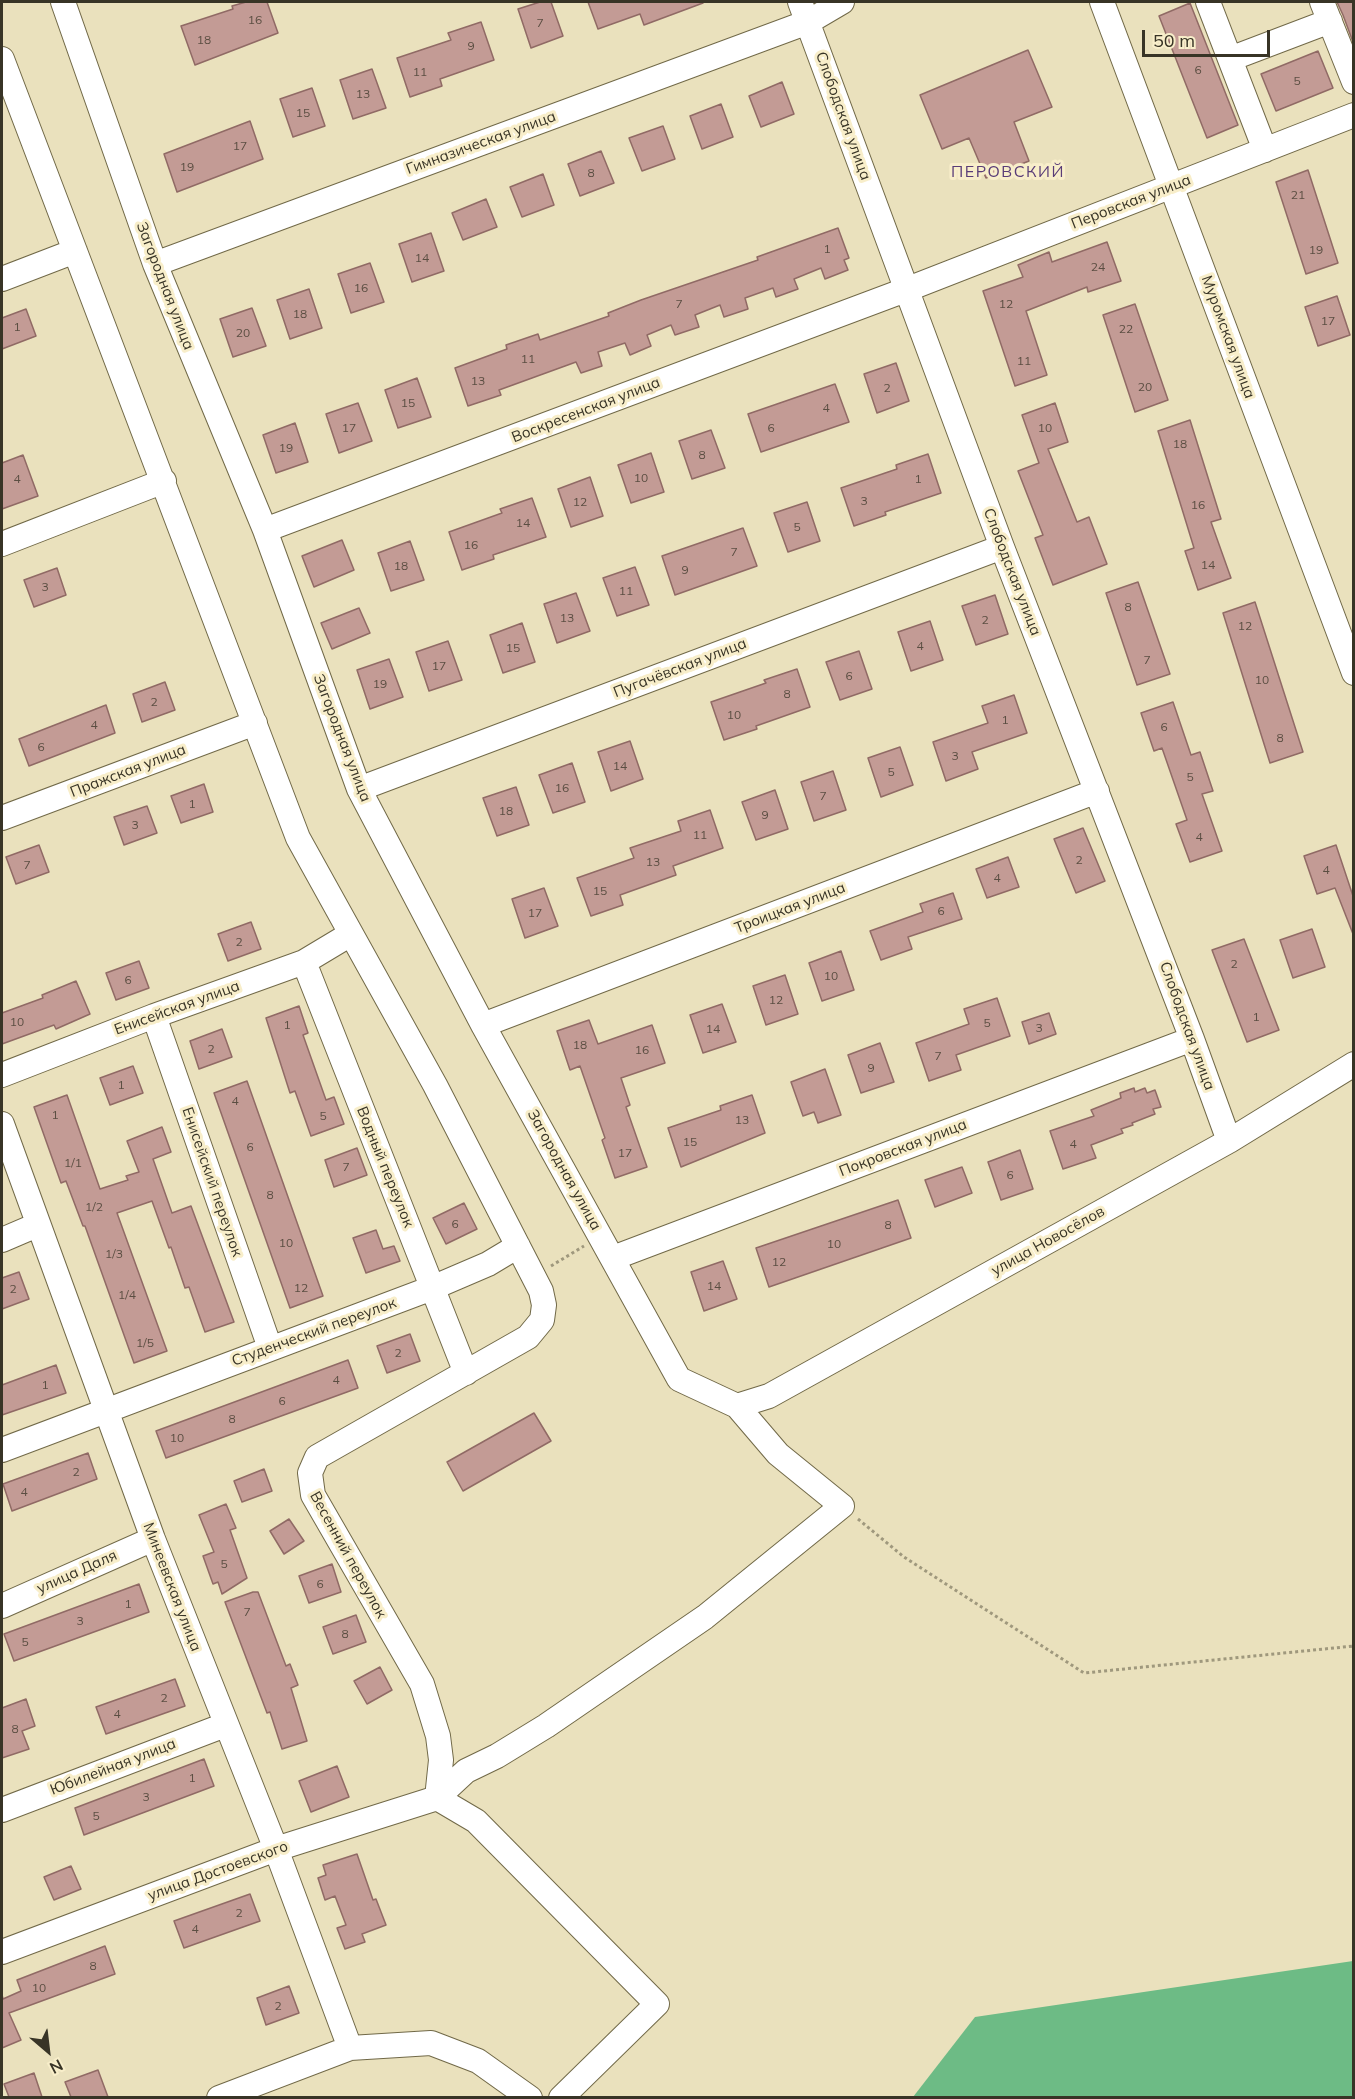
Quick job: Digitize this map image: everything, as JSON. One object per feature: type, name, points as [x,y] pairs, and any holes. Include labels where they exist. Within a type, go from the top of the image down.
[{"type":"street","name":"Загородная улица","points":[[66,2],[155,264],[265,530],[359,789],[483,1025],[679,1379],[737,1406]]},
{"type":"street","name":"Гимназическая улица","points":[[155,264],[804,12],[842,2]]},
{"type":"street","name":"Муромская улица","points":[[1102,2],[1353,673]]},
{"type":"street","points":[[1208,2],[1265,150]]},
{"type":"street","points":[[1230,59],[1326,11],[1353,82]]},
{"type":"street","name":"Слободская улица","points":[[804,12],[1002,547],[1192,1039],[1229,1141]]},
{"type":"street","points":[[2,58],[298,838],[435,1085],[533,1276]]},
{"type":"street","name":"Перовская улица","points":[[908,289],[1353,115]]},
{"type":"street","points":[[2,279],[75,251]]},
{"type":"street","name":"Воскресенская улица","points":[[265,530],[908,289]]},
{"type":"street","points":[[2,544],[164,481]]},
{"type":"street","name":"Пугачёвская улица","points":[[359,789],[1002,547]]},
{"type":"street","name":"Пражская улица","points":[[2,818],[255,723]]},
{"type":"street","name":"Троицкая улица","points":[[483,1025],[1097,791]]},
{"type":"street","name":"Енисейская улица","points":[[2,1075],[154,1016],[304,962],[350,935]]},
{"type":"street","name":"Водный переулок","points":[[304,962],[466,1372]]},
{"type":"street","name":"Енисейский переулок","points":[[154,1016],[270,1348]]},
{"type":"street","name":"Покровская улица","points":[[614,1258],[1192,1039]]},
{"type":"street","name":"улица Новосёлов","points":[[737,1406],[769,1396],[1229,1141],[1353,1064]]},
{"type":"street","name":"Минеевская улица","points":[[2,1124],[153,1539],[276,1849],[350,2048]]},
{"type":"street","points":[[2,1239],[37,1225]]},
{"type":"street","name":"Студенческий переулок","points":[[2,1450],[432,1288],[488,1264],[518,1246]]},
{"type":"street","name":"Весенний переулок","points":[[437,1798],[441,1760],[438,1736],[422,1684],[313,1495],[310,1473],[317,1457],[528,1337],[542,1320],[544,1305],[533,1276]]},
{"type":"street","points":[[561,2097],[657,2004],[476,1821],[437,1798],[466,1771],[497,1756],[546,1726],[705,1617],[842,1506],[778,1454],[737,1406]]},
{"type":"street","name":"улица Даля","points":[[2,1606],[153,1539]]},
{"type":"street","name":"Юбилейная улица","points":[[2,1810],[225,1725]]},
{"type":"street","name":"улица Достоевского","points":[[2,1952],[276,1849],[437,1798]]},
{"type":"street","points":[[219,2097],[350,2048],[431,2043],[478,2061],[530,2097]]},
{"type":"path","points":[[533,1276],[601,1236]]},
{"type":"path","points":[[842,1506],[904,1557],[1084,1673],[1353,1646]]},
{"type":"green space","points":[[1353,1961],[1353,2097],[913,2097],[975,2017]]},
{"type":"building","points":[[246,2],[267,2],[278,33],[195,65],[181,26],[233,9],[232,6]]},
{"type":"building","points":[[540,2],[551,2],[563,36],[531,48],[518,9]]},
{"type":"building","points":[[588,2],[703,3],[644,25],[640,14],[598,29]]},
{"type":"building","points":[[1337,2],[1353,2],[1353,42],[1343,15]]},
{"type":"building","points":[[1190,3],[1238,125],[1207,138],[1159,16]]},
{"type":"building","points":[[481,22],[494,60],[440,79],[442,86],[410,97],[397,58],[451,40],[448,33]]},
{"type":"building","points":[[1028,50],[1052,107],[1014,122],[1029,161],[986,178],[969,138],[942,149],[920,95]]},
{"type":"building","points":[[1318,51],[1333,88],[1276,111],[1261,74]]},
{"type":"building","points":[[372,69],[386,108],[353,119],[340,80]]},
{"type":"building","points":[[782,82],[794,114],[761,127],[749,96]]},
{"type":"building","points":[[312,88],[325,126],[293,137],[280,99]]},
{"type":"building","points":[[721,104],[733,137],[702,149],[690,116]]},
{"type":"building","points":[[250,121],[263,159],[177,192],[164,154]]},
{"type":"building","points":[[663,126],[675,159],[642,171],[629,138]]},
{"type":"building","points":[[601,151],[614,183],[580,196],[568,164]]},
{"type":"building","points":[[1308,170],[1338,263],[1306,274],[1276,182]]},
{"type":"building","points":[[543,174],[554,205],[522,217],[510,187]]},
{"type":"building","points":[[486,199],[497,227],[463,240],[452,213]]},
{"type":"building","points":[[838,228],[849,258],[844,260],[848,270],[825,279],[821,268],[794,279],[798,289],[776,297],[773,288],[745,298],[748,309],[724,317],[720,305],[695,315],[699,327],[675,335],[671,325],[647,335],[651,346],[630,355],[625,343],[598,352],[602,366],[581,373],[576,362],[499,390],[501,395],[468,406],[455,368],[507,349],[506,345],[538,334],[540,340],[609,316],[608,313],[641,300],[758,260],[757,257]]},
{"type":"building","points":[[431,233],[444,271],[412,282],[399,244]]},
{"type":"building","points":[[1107,242],[1121,281],[1088,292],[1087,287],[1026,311],[1047,375],[1015,386],[983,291],[1023,277],[1018,265],[1049,252],[1052,262]]},
{"type":"building","points":[[370,263],[384,302],[351,313],[338,274]]},
{"type":"building","points":[[309,289],[322,328],[290,339],[277,300]]},
{"type":"building","points":[[1337,296],[1350,335],[1318,346],[1305,307]]},
{"type":"building","points":[[1135,304],[1168,400],[1135,412],[1103,315]]},
{"type":"building","points":[[252,308],[266,346],[233,357],[220,319]]},
{"type":"building","points":[[26,309],[36,336],[2,349],[2,318]]},
{"type":"building","points":[[896,363],[909,401],[877,413],[864,374]]},
{"type":"building","points":[[417,378],[431,417],[398,428],[385,390]]},
{"type":"building","points":[[835,384],[849,422],[761,452],[748,414]]},
{"type":"building","points":[[358,403],[372,441],[339,453],[326,414]]},
{"type":"building","points":[[1055,403],[1068,442],[1048,449],[1077,522],[1089,517],[1107,564],[1053,585],[1035,538],[1043,535],[1018,471],[1039,463],[1022,415]]},
{"type":"building","points":[[1190,420],[1221,519],[1211,522],[1231,578],[1198,590],[1185,551],[1194,548],[1158,431]]},
{"type":"building","points":[[295,423],[308,462],[276,473],[263,435]]},
{"type":"building","points":[[711,430],[725,468],[692,479],[679,441]]},
{"type":"building","points":[[651,453],[664,492],[631,503],[618,465]]},
{"type":"building","points":[[928,454],[941,493],[885,512],[886,515],[854,526],[841,488],[897,469],[896,465]]},
{"type":"building","points":[[23,455],[38,496],[2,509],[2,463]]},
{"type":"building","points":[[590,477],[603,516],[571,527],[558,489]]},
{"type":"building","points":[[532,498],[546,537],[493,555],[494,559],[462,570],[449,532],[502,513],[500,509]]},
{"type":"building","points":[[807,502],[820,541],[788,552],[774,513]]},
{"type":"building","points":[[743,528],[757,566],[675,595],[662,556]]},
{"type":"building","points":[[342,540],[354,570],[314,587],[302,556]]},
{"type":"building","points":[[410,541],[424,580],[391,591],[378,553]]},
{"type":"building","points":[[635,567],[649,605],[617,616],[603,578]]},
{"type":"building","points":[[57,568],[66,595],[34,607],[24,580]]},
{"type":"building","points":[[1138,582],[1170,674],[1137,685],[1106,593]]},
{"type":"building","points":[[576,593],[590,631],[557,643],[544,604]]},
{"type":"building","points":[[995,595],[1008,634],[976,645],[962,606]]},
{"type":"building","points":[[1255,602],[1303,752],[1270,763],[1223,613]]},
{"type":"building","points":[[359,608],[370,633],[332,649],[321,623]]},
{"type":"building","points":[[930,621],[943,660],[911,671],[898,632]]},
{"type":"building","points":[[522,623],[535,662],[503,673],[490,635]]},
{"type":"building","points":[[448,641],[462,680],[429,691],[416,652]]},
{"type":"building","points":[[859,651],[872,689],[840,700],[826,662]]},
{"type":"building","points":[[389,659],[403,697],[370,709],[357,670]]},
{"type":"building","points":[[797,669],[810,707],[724,740],[711,702],[766,683],[764,680]]},
{"type":"building","points":[[165,682],[175,710],[142,722],[133,694]]},
{"type":"building","points":[[1014,695],[1027,733],[972,752],[978,769],[946,781],[933,742],[988,723],[982,706]]},
{"type":"building","points":[[1173,702],[1191,755],[1200,752],[1213,791],[1202,794],[1222,851],[1190,862],[1176,824],[1187,820],[1162,748],[1154,751],[1141,713]]},
{"type":"building","points":[[106,705],[115,733],[29,766],[19,739]]},
{"type":"building","points":[[630,741],[643,779],[611,791],[598,752]]},
{"type":"building","points":[[900,747],[913,785],[881,797],[868,758]]},
{"type":"building","points":[[572,763],[585,802],[553,813],[539,775]]},
{"type":"building","points":[[833,771],[846,810],[814,821],[801,782]]},
{"type":"building","points":[[204,784],[213,812],[181,823],[171,796]]},
{"type":"building","points":[[516,787],[529,825],[497,836],[483,798]]},
{"type":"building","points":[[775,790],[788,829],[756,840],[742,802]]},
{"type":"building","points":[[147,806],[157,833],[124,845],[114,817]]},
{"type":"building","points":[[710,810],[723,848],[673,866],[676,875],[620,895],[623,905],[591,916],[577,878],[634,858],[630,848],[681,831],[678,821]]},
{"type":"building","points":[[1083,828],[1105,881],[1076,893],[1054,839]]},
{"type":"building","points":[[39,845],[49,872],[16,884],[6,857]]},
{"type":"building","points":[[1336,845],[1353,896],[1353,934],[1335,888],[1317,894],[1304,856]]},
{"type":"building","points":[[1008,857],[1019,887],[987,898],[976,869]]},
{"type":"building","points":[[544,888],[558,926],[525,938],[512,899]]},
{"type":"building","points":[[953,893],[962,919],[908,937],[912,949],[881,960],[870,931],[923,912],[920,904]]},
{"type":"building","points":[[251,922],[261,949],[228,961],[218,934]]},
{"type":"building","points":[[1312,929],[1325,967],[1293,978],[1280,940]]},
{"type":"building","points":[[1244,939],[1279,1030],[1247,1042],[1212,950]]},
{"type":"building","points":[[841,951],[854,990],[822,1001],[809,963]]},
{"type":"building","points":[[139,961],[149,988],[116,1000],[106,973]]},
{"type":"building","points":[[785,975],[798,1014],[766,1025],[753,986]]},
{"type":"building","points":[[76,981],[90,1014],[56,1029],[54,1025],[2,1044],[2,1013],[43,998],[42,995]]},
{"type":"building","points":[[997,998],[1010,1036],[956,1055],[961,1070],[929,1081],[916,1043],[969,1024],[964,1009]]},
{"type":"building","points":[[722,1004],[736,1042],[703,1053],[690,1015]]},
{"type":"building","points":[[299,1006],[308,1033],[303,1035],[326,1100],[334,1097],[344,1124],[311,1136],[295,1091],[290,1093],[266,1018]]},
{"type":"building","points":[[1049,1013],[1056,1034],[1029,1044],[1022,1022]]},
{"type":"building","points":[[589,1020],[598,1044],[652,1025],[665,1063],[621,1078],[630,1105],[626,1107],[647,1167],[615,1178],[602,1140],[605,1138],[580,1066],[570,1070],[557,1031]]},
{"type":"building","points":[[222,1029],[232,1057],[199,1069],[190,1041]]},
{"type":"building","points":[[880,1043],[894,1082],[861,1093],[848,1055]]},
{"type":"building","points":[[133,1066],[143,1093],[110,1105],[100,1078]]},
{"type":"building","points":[[825,1069],[841,1115],[818,1123],[814,1112],[803,1116],[791,1082]]},
{"type":"building","points":[[247,1081],[323,1296],[290,1308],[214,1093]]},
{"type":"building","points":[[1134,1088],[1135,1092],[1145,1088],[1147,1093],[1155,1090],[1161,1107],[1153,1109],[1155,1114],[1121,1129],[1123,1133],[1091,1145],[1096,1158],[1063,1169],[1050,1131],[1094,1116],[1091,1110],[1121,1098],[1120,1093]]},
{"type":"building","points":[[67,1095],[100,1189],[128,1180],[126,1176],[139,1172],[127,1141],[162,1127],[171,1152],[153,1159],[172,1213],[191,1206],[234,1322],[205,1332],[189,1287],[185,1288],[152,1201],[117,1213],[167,1351],[134,1363],[85,1226],[83,1226],[66,1181],[61,1183],[34,1107]]},
{"type":"building","points":[[752,1095],[765,1133],[681,1167],[668,1128],[721,1110],[720,1106]]},
{"type":"building","points":[[357,1148],[367,1175],[334,1187],[325,1160]]},
{"type":"building","points":[[1020,1150],[1033,1189],[1001,1200],[988,1162]]},
{"type":"building","points":[[962,1167],[972,1193],[935,1207],[925,1180]]},
{"type":"building","points":[[898,1200],[911,1238],[769,1287],[756,1248]]},
{"type":"building","points":[[464,1203],[477,1229],[446,1244],[433,1218]]},
{"type":"building","points":[[376,1230],[383,1249],[394,1246],[400,1261],[366,1273],[353,1238]]},
{"type":"building","points":[[723,1261],[737,1299],[704,1311],[691,1272]]},
{"type":"building","points":[[19,1272],[29,1299],[2,1309],[2,1278]]},
{"type":"building","points":[[410,1334],[420,1361],[387,1373],[377,1346]]},
{"type":"building","points":[[348,1360],[358,1388],[166,1458],[156,1431]]},
{"type":"building","points":[[56,1365],[66,1393],[2,1415],[2,1385]]},
{"type":"building","points":[[534,1413],[551,1441],[463,1491],[447,1462]]},
{"type":"building","points":[[88,1453],[97,1479],[12,1511],[3,1484]]},
{"type":"building","points":[[264,1469],[272,1491],[242,1502],[234,1481]]},
{"type":"building","points":[[226,1504],[236,1528],[230,1530],[247,1578],[222,1594],[218,1582],[213,1584],[203,1556],[214,1552],[199,1515]]},
{"type":"building","points":[[289,1519],[304,1541],[284,1554],[270,1531]]},
{"type":"building","points":[[332,1564],[341,1592],[309,1603],[299,1576]]},
{"type":"building","points":[[139,1584],[149,1612],[14,1661],[4,1634]]},
{"type":"building","points":[[258,1592],[286,1666],[290,1664],[298,1685],[291,1688],[307,1741],[282,1749],[270,1712],[267,1713],[225,1602]]},
{"type":"building","points":[[356,1615],[366,1642],[333,1654],[323,1627]]},
{"type":"building","points":[[380,1667],[392,1690],[367,1704],[354,1681]]},
{"type":"building","points":[[175,1679],[185,1706],[106,1734],[96,1707]]},
{"type":"building","points":[[26,1699],[35,1726],[22,1731],[29,1749],[2,1758],[2,1708]]},
{"type":"building","points":[[204,1759],[214,1786],[84,1835],[75,1808]]},
{"type":"building","points":[[337,1766],[349,1797],[311,1812],[299,1781]]},
{"type":"building","points":[[357,1854],[373,1900],[376,1899],[386,1925],[362,1934],[365,1942],[345,1949],[337,1928],[346,1925],[335,1896],[325,1900],[318,1878],[326,1875],[323,1865]]},
{"type":"building","points":[[71,1866],[81,1889],[54,1900],[44,1877]]},
{"type":"building","points":[[250,1894],[260,1921],[184,1948],[174,1921]]},
{"type":"building","points":[[105,1946],[115,1974],[9,2013],[21,2040],[2,2048],[2,1995],[3,1999],[21,1991],[17,1980]]},
{"type":"building","points":[[289,1986],[299,2013],[266,2025],[257,1998]]},
{"type":"building","points":[[98,2070],[108,2097],[71,2097],[65,2082]]},
{"type":"building","points":[[34,2073],[42,2097],[9,2097],[4,2084]]},
{"type":"district","name":"ПЕРОВСКИЙ","points":[[1008,172]]}]
